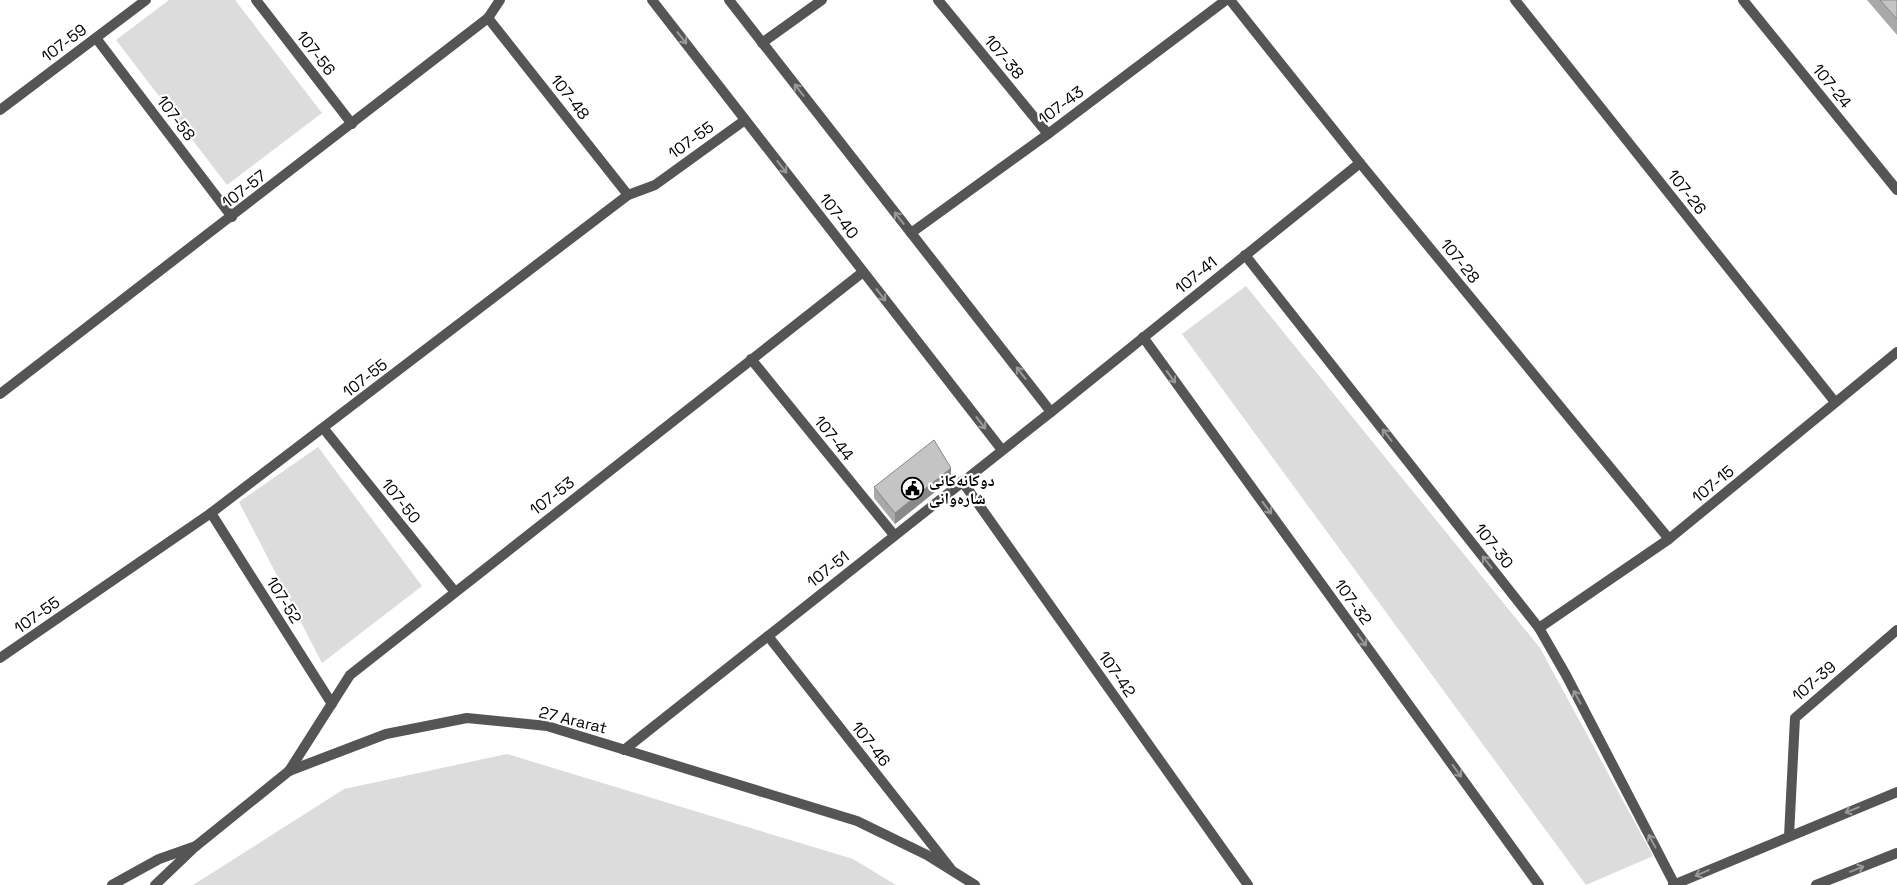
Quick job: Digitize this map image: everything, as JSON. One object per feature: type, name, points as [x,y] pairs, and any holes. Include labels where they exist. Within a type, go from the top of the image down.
[{"type":"street","name":"107-59","points":[[0,110],[146,0]]},
{"type":"street","name":"107-56","points":[[256,0],[352,124]]},
{"type":"street","name":"107-57","points":[[0,394],[488,18],[500,0]]},
{"type":"street","name":"107-40","points":[[652,0],[1002,450]]},
{"type":"street","points":[[729,0],[1051,412]]},
{"type":"street","points":[[762,42],[822,0]]},
{"type":"street","name":"107-38","points":[[938,0],[1048,134]]},
{"type":"street","name":"107-43","points":[[911,232],[1048,134],[1226,0]]},
{"type":"street","name":"107-28","points":[[1230,0],[1360,163],[1670,539]]},
{"type":"street","name":"107-26","points":[[1515,0],[1835,402]]},
{"type":"street","name":"107-24","points":[[1743,0],[1897,190]]},
{"type":"street","name":"107-48","points":[[488,18],[628,195]]},
{"type":"street","name":"107-58","points":[[96,38],[232,217]]},
{"type":"street","name":"107-55","points":[[0,658],[211,513],[324,429],[628,195],[655,185],[745,120]]},
{"type":"street","name":"107-41","points":[[1051,412],[1360,163]]},
{"type":"street","name":"107-30","points":[[1245,255],[1539,628],[1566,675],[1674,885]]},
{"type":"street","name":"107-53","points":[[289,771],[350,675],[863,272]]},
{"type":"street","name":"107-32","points":[[1143,337],[1539,885]]},
{"type":"street","name":"107-15","points":[[1539,628],[1670,539],[1897,352]]},
{"type":"street","name":"107-44","points":[[751,359],[894,535]]},
{"type":"street","name":"107-51","points":[[624,750],[1051,412]]},
{"type":"street","name":"107-50","points":[[324,429],[455,592]]},
{"type":"street","name":"107-42","points":[[962,481],[1248,885]]},
{"type":"street","name":"107-52","points":[[211,513],[332,704]]},
{"type":"street","name":"107-39","points":[[1789,836],[1795,718],[1897,630]]},
{"type":"street","name":"107-46","points":[[768,636],[952,870]]},
{"type":"street","name":"27 Ararat","points":[[155,885],[196,846],[289,771],[386,734],[467,718],[547,726],[857,821],[927,855],[975,885]]},
{"type":"street","points":[[1674,885],[1897,792]]},
{"type":"street","points":[[112,885],[159,859],[196,846]]},
{"type":"street","points":[[1816,885],[1897,853]]},
{"type":"shaded area","points":[[169,0],[235,0],[322,113],[227,185],[116,40]]},
{"type":"shaded area","points":[[1246,286],[1540,648],[1653,856],[1586,885],[1182,334]]},
{"type":"shaded area","points":[[318,447],[422,586],[322,663],[239,502]]},
{"type":"shaded area","points":[[507,754],[853,859],[896,885],[193,885],[344,789]]},
{"type":"building","points":[[1880,0],[1897,0],[1897,19]]},
{"type":"building","name":"دوکانەکانی شارەوانی","points":[[934,440],[951,468],[895,513],[874,487]]},
{"type":"place","name":"دوکانەکانی شارەوانی","points":[[913,489]]}]
